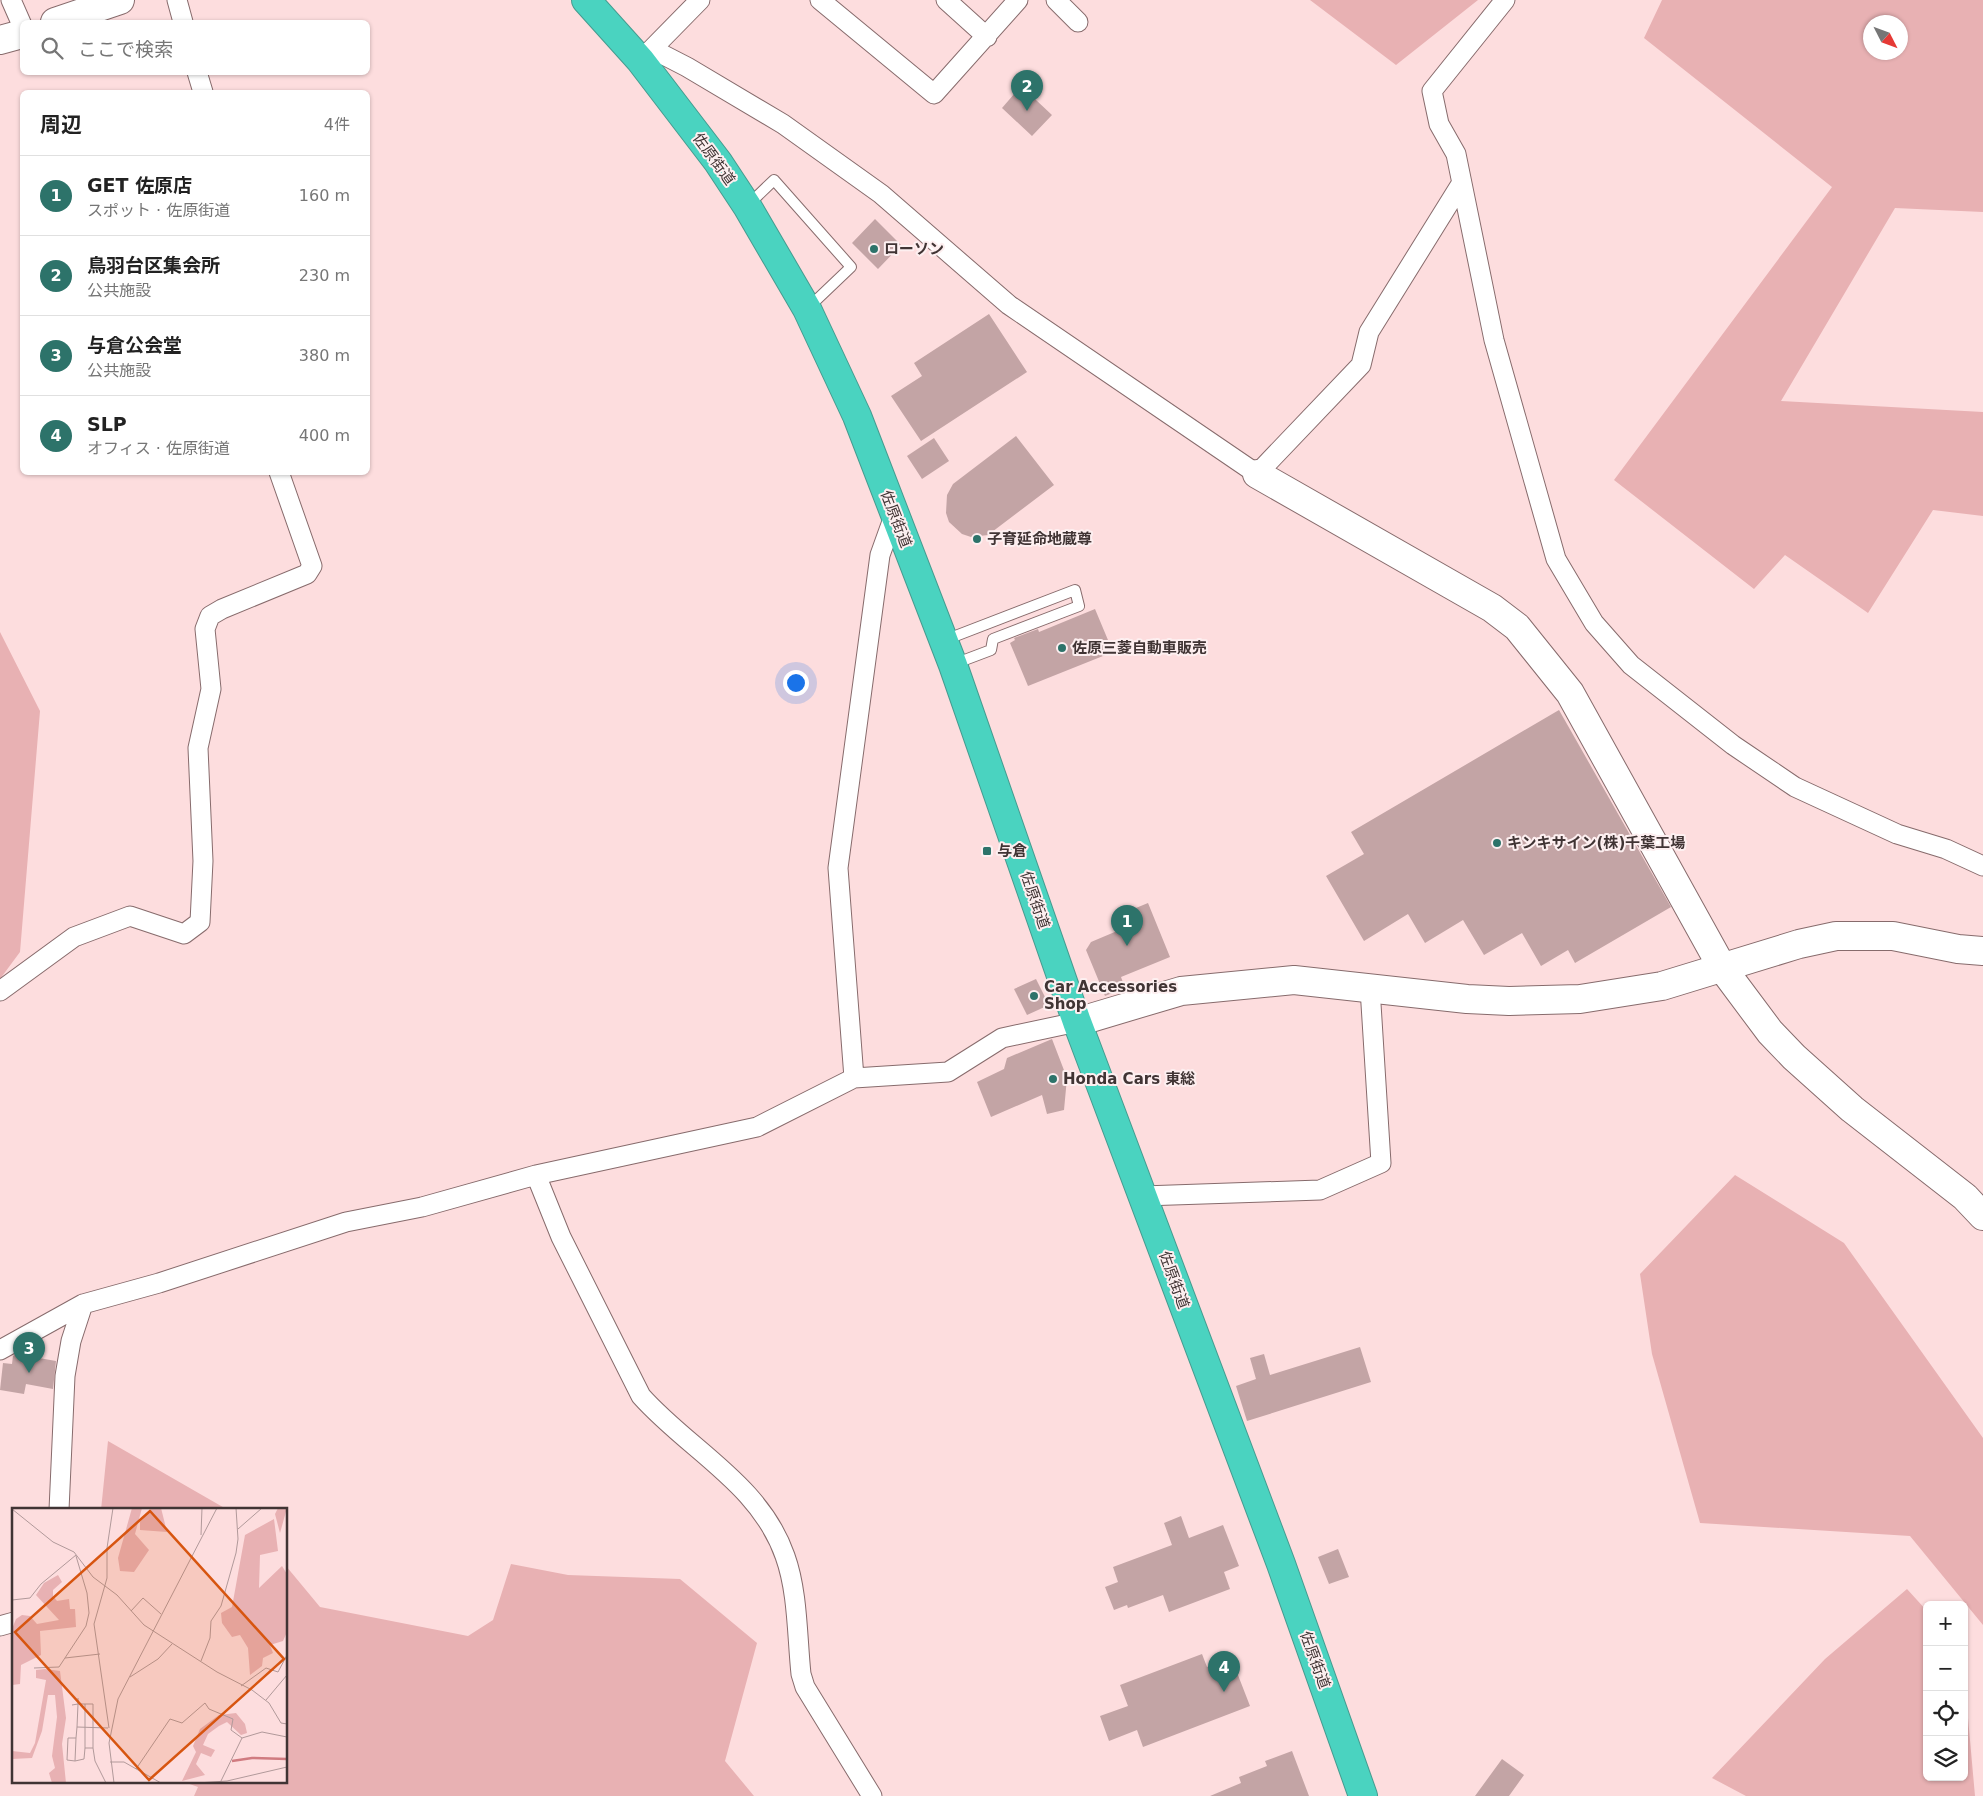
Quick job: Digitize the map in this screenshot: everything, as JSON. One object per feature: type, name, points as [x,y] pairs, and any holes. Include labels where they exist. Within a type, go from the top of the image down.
[{"type":"highway","name":"佐原街道","points":[[586,0],[646,55],[747,206],[807,309],[857,416],[894,516],[949,653],[1077,1022],[1281,1564],[1363,1796]]},
{"type":"street","points":[[12,0],[20,20]]},
{"type":"street","points":[[61,20],[120,0]]},
{"type":"street","points":[[177,0],[182,20]]},
{"type":"street","points":[[700,0],[646,55],[687,67],[791,129],[881,194],[1009,305],[1257,474],[1492,608],[1517,627],[1570,693],[1723,969],[1770,1032],[1794,1057],[1852,1109],[1965,1197],[1983,1216]]},
{"type":"street","points":[[820,0],[934,94],[987,37],[1018,0]]},
{"type":"street","points":[[946,0],[987,37]]},
{"type":"street","points":[[1056,0],[1078,22]]},
{"type":"street","points":[[1505,0],[1432,91],[1439,124],[1456,154],[1494,340],[1556,559],[1594,624],[1631,665],[1733,744],[1795,787],[1844,812],[1897,834],[1946,849],[1983,866]]},
{"type":"street","points":[[0,40],[20,35]]},
{"type":"street","points":[[198,75],[202,90]]},
{"type":"street","points":[[1257,474],[1361,365],[1369,332],[1462,184]]},
{"type":"street","points":[[0,991],[74,937],[130,916],[184,934],[200,922],[203,860],[198,748],[212,689],[205,629],[210,616],[222,609],[307,574],[312,566],[280,475]]},
{"type":"street","points":[[854,1078],[838,868],[880,555],[894,516]]},
{"type":"street","points":[[0,1350],[83,1304],[158,1283],[346,1222],[422,1207],[536,1175],[757,1127],[854,1078],[948,1072],[1002,1038],[1077,1022],[1181,991],[1294,980],[1467,999],[1509,1001],[1580,999],[1662,986],[1723,969],[1799,944],[1836,936],[1893,936],[1983,951]]},
{"type":"street","points":[[1143,1196],[1320,1190],[1381,1163],[1370,988]]},
{"type":"street","points":[[536,1175],[561,1237],[641,1396],[653,1410],[736,1483],[769,1521],[786,1557],[792,1581],[800,1674],[805,1687],[872,1796]]},
{"type":"street","points":[[59,1508],[65,1376],[71,1341],[83,1304]]},
{"type":"lane","points":[[747,206],[774,180],[852,267],[807,309]]},
{"type":"lane","points":[[1075,590],[1079,606],[993,639],[991,650],[949,653],[1075,590]]},
{"type":"shaded area","points":[[1310,0],[1478,0],[1396,65]]},
{"type":"shaded area","points":[[1662,0],[1983,0],[1983,212],[1895,208],[1781,401],[1983,412],[1983,516],[1933,510],[1868,613],[1785,555],[1754,589],[1614,480],[1832,187],[1644,38]]},
{"type":"shaded area","points":[[0,632],[40,711],[20,952],[0,979]]},
{"type":"shaded area","points":[[1735,1175],[1844,1243],[1983,1438],[1983,1625],[1968,1607],[1968,1601],[1963,1601],[1910,1536],[1700,1523],[1652,1354],[1640,1274]]},
{"type":"shaded area","points":[[108,1441],[225,1508],[101,1508]]},
{"type":"shaded area","points":[[511,1564],[568,1575],[680,1579],[757,1643],[725,1761],[754,1796],[194,1796],[198,1787],[190,1784],[288,1784],[288,1568],[320,1607],[468,1636],[493,1620]]},
{"type":"shaded area","points":[[1907,1589],[1923,1607],[1923,1781],[1968,1781],[1968,1718],[1975,1796],[1746,1796],[1712,1778],[1825,1659]]},
{"type":"building","points":[[1021,86],[1052,115],[1032,136],[1002,108]]},
{"type":"building","points":[[875,219],[901,245],[878,269],[852,243]]},
{"type":"building","points":[[989,314],[1027,372],[921,441],[891,396],[922,376],[914,363]]},
{"type":"building","points":[[1016,436],[1054,485],[988,535],[971,537],[962,534],[949,522],[946,513],[947,495],[953,484]]},
{"type":"building","points":[[934,438],[949,461],[922,479],[907,456]]},
{"type":"building","name":"佐原三菱自動車販売","points":[[1095,609],[1113,652],[1028,686],[1010,643],[1015,640],[1014,638],[1038,629],[1039,632]]},
{"type":"building","name":"キンキサイン(株)千葉工場","points":[[1559,710],[1671,907],[1575,963],[1568,950],[1541,966],[1522,933],[1484,955],[1463,920],[1425,943],[1408,914],[1364,941],[1326,876],[1364,854],[1351,832]]},
{"type":"building","points":[[1148,903],[1170,957],[1121,977],[1125,988],[1105,996],[1086,950],[1091,942],[1136,923],[1131,910]]},
{"type":"building","points":[[1036,979],[1049,1005],[1027,1015],[1014,989]]},
{"type":"building","points":[[1052,1039],[1067,1078],[1064,1110],[1047,1114],[1042,1095],[991,1117],[977,1082],[1004,1069],[1007,1058]]},
{"type":"building","points":[[1360,1347],[1371,1382],[1247,1421],[1236,1386],[1256,1379],[1250,1358],[1264,1354],[1270,1375]]},
{"type":"building","points":[[16,1354],[56,1361],[53,1389],[26,1384],[24,1394],[0,1390],[3,1363],[12,1364],[13,1356]]},
{"type":"building","points":[[1181,1516],[1189,1538],[1223,1525],[1239,1566],[1224,1572],[1230,1589],[1169,1612],[1163,1595],[1128,1608],[1127,1605],[1114,1610],[1105,1587],[1118,1582],[1113,1567],[1172,1545],[1164,1523]]},
{"type":"building","points":[[1338,1549],[1349,1577],[1329,1584],[1318,1557]]},
{"type":"building","points":[[1202,1654],[1207,1667],[1231,1657],[1250,1706],[1143,1747],[1137,1730],[1109,1741],[1100,1716],[1128,1706],[1120,1685]]},
{"type":"building","points":[[1292,1751],[1309,1796],[1210,1796],[1241,1783],[1239,1777],[1267,1766],[1265,1761]]},
{"type":"building","points":[[1502,1759],[1524,1775],[1509,1796],[1475,1796]]},
{"type":"place","name":"鳥羽台区集会所","points":[[1027,111]]},
{"type":"place","name":"ローソン","points":[[874,249]]},
{"type":"place","name":"子育延命地蔵尊","points":[[977,539]]},
{"type":"place","name":"佐原三菱自動車販売","points":[[1062,648]]},
{"type":"place","name":"キンキサイン(株)千葉工場","points":[[1497,843]]},
{"type":"place","name":"与倉","points":[[987,851]]},
{"type":"place","name":"GET 佐原店","points":[[1127,946]]},
{"type":"place","name":"Car Accessories Shop","points":[[1034,996]]},
{"type":"place","name":"Honda Cars 東総","points":[[1053,1079]]},
{"type":"place","name":"与倉公会堂","points":[[29,1373]]},
{"type":"place","name":"SLP","points":[[1224,1692]]}]
